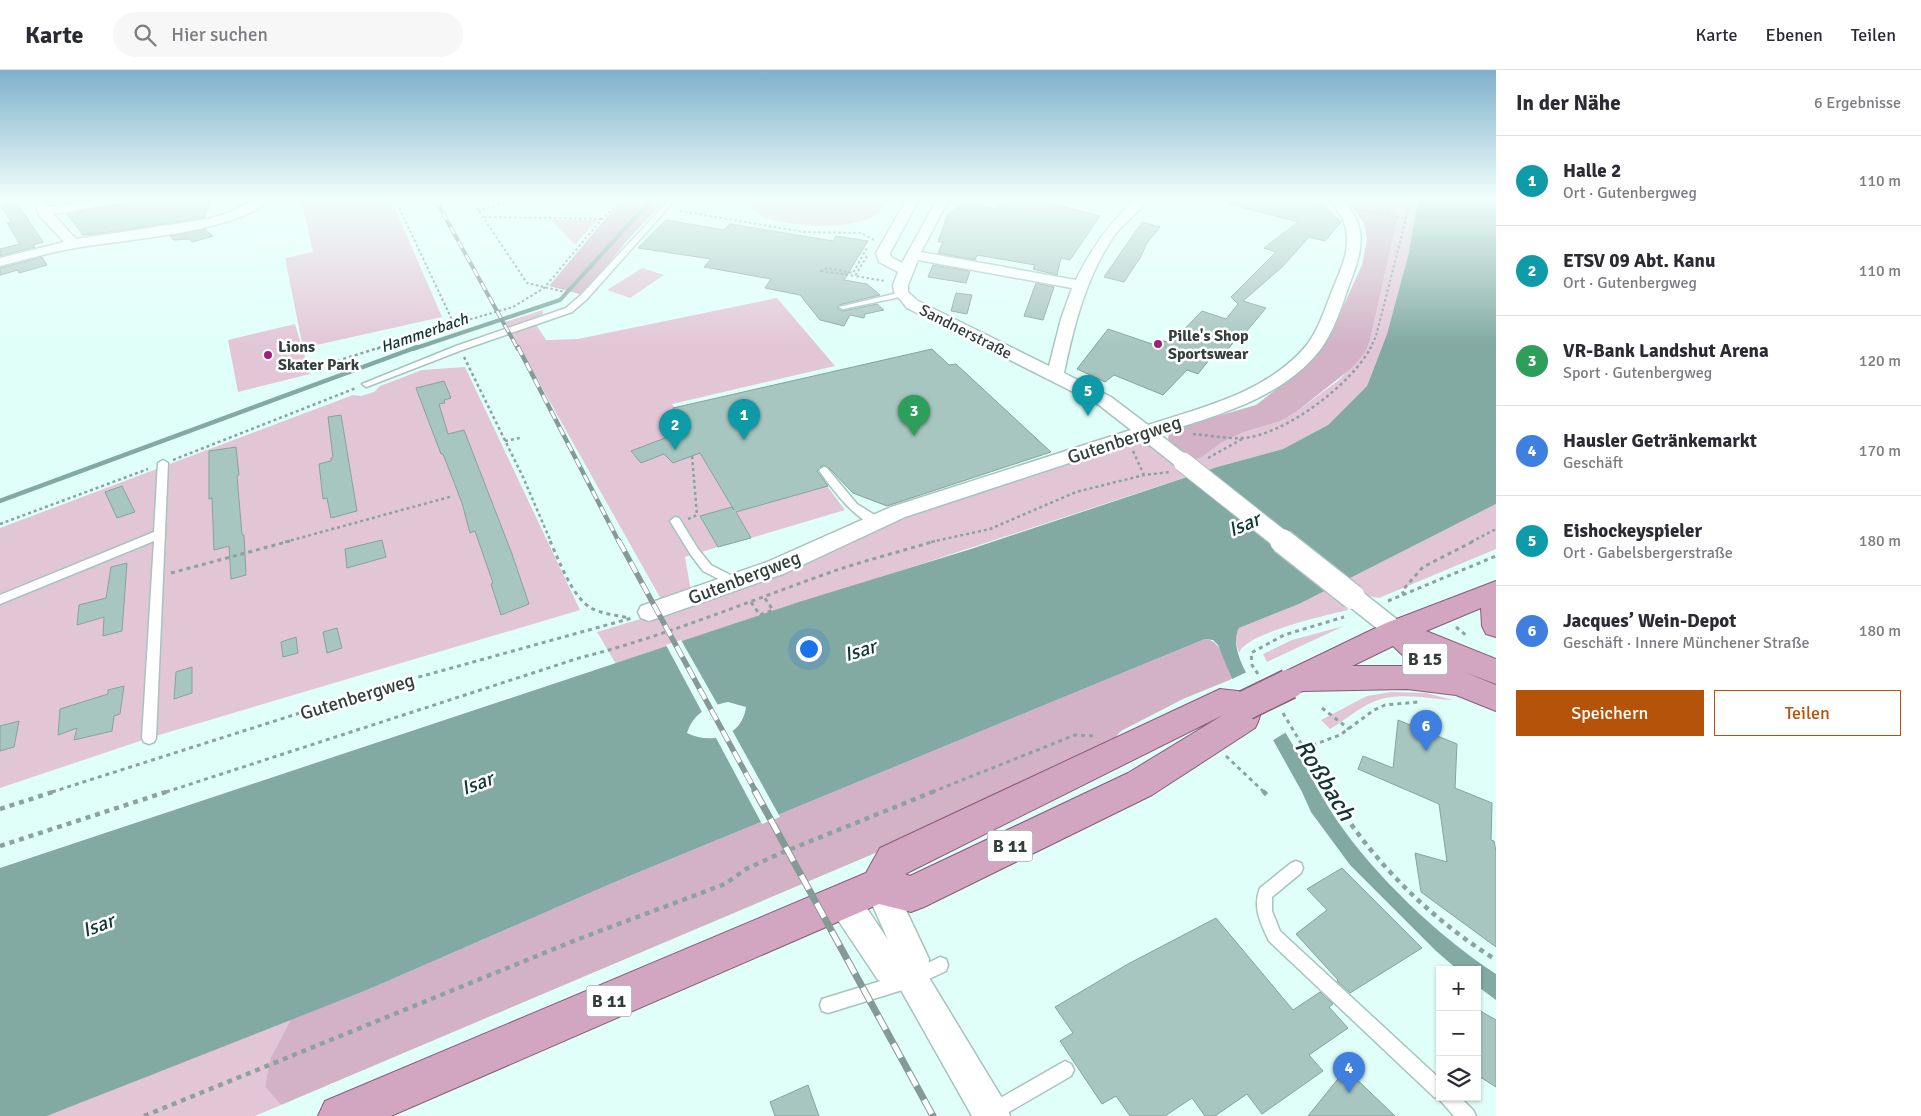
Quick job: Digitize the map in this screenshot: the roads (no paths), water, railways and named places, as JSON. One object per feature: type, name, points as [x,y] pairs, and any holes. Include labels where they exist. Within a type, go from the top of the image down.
[{"type":"main road","points":[[1246,705],[1396,631],[1496,591]]},
{"type":"main road","points":[[1496,598],[1494,614],[1496,626]]},
{"type":"main road","points":[[1396,631],[1496,672]]},
{"type":"main road","name":"B 15","points":[[1396,631],[1423,658],[1458,683],[1496,698]]},
{"type":"main road","points":[[1293,682],[1407,677],[1458,683]]},
{"type":"main road","name":"B 11","points":[[340,1116],[879,886],[911,894],[1140,784],[1244,719],[1246,705],[1220,702],[893,860],[879,886]]},
{"type":"street","points":[[0,262],[58,248]]},
{"type":"street","points":[[886,248],[883,253],[884,258],[1080,286]]},
{"type":"street","points":[[901,290],[909,262],[917,248]]},
{"type":"street","points":[[1055,375],[1066,323],[1080,286],[1100,248]]},
{"type":"street","name":"Gutenbergweg","points":[[640,615],[775,568],[877,522],[954,494],[1229,405],[1252,395],[1289,370],[1313,348],[1330,317],[1354,253],[1353,248]]},
{"type":"street","name":"Sandnerstraße","points":[[901,290],[914,305],[930,315],[1105,401],[1146,431],[1396,631]]},
{"type":"street","points":[[879,886],[913,959],[926,972],[991,1115]]},
{"type":"street","points":[[843,900],[889,970],[926,972]]},
{"type":"lane","points":[[366,384],[459,348],[569,310],[584,297],[629,248]]},
{"type":"lane","points":[[843,307],[901,290]]},
{"type":"lane","points":[[149,738],[163,463]]},
{"type":"lane","points":[[824,470],[854,508],[877,522]]},
{"type":"lane","points":[[675,521],[704,564],[736,583]]},
{"type":"lane","points":[[0,600],[160,534]]},
{"type":"lane","points":[[1296,868],[1265,893],[1264,911],[1274,936],[1436,1087]]},
{"type":"lane","points":[[828,1005],[926,972]]},
{"type":"lane","points":[[991,1115],[1065,1070]]},
{"type":"lane","points":[[1451,1101],[1467,1116]]},
{"type":"water","name":"Isar","points":[[1410,248],[1496,248],[1496,504],[1299,604],[1239,628],[1236,638],[1241,663],[1248,676],[1286,733],[1328,807],[1351,840],[1409,904],[1452,942],[1496,974],[1496,1000],[1481,989],[1481,966],[1453,966],[1350,865],[1311,812],[1273,740],[1232,679],[1218,645],[1213,640],[1205,639],[615,882],[372,988],[47,1116],[0,1116],[0,868],[799,602],[971,549],[1217,467],[1283,449],[1328,425],[1367,386],[1387,334]],"holes":[[[728,702],[746,707],[738,725],[732,732],[715,738],[696,737],[687,733],[693,720],[698,715],[708,708]]]},
{"type":"waterway","name":"Hammerbach","points":[[413,349],[560,300],[608,248]]},
{"type":"waterway","name":"Hammerbach","points":[[0,501],[417,347]]},
{"type":"railway","points":[[462,248],[518,349]]},
{"type":"railway","points":[[518,347],[619,542]]},
{"type":"railway","points":[[619,541],[756,792]]},
{"type":"railway","points":[[755,791],[933,1116]]},
{"type":"place","name":"Pille's Shop Sportswear","points":[[1158,344]]},
{"type":"place","name":"Lions Skater Park","points":[[268,355]]},
{"type":"place","name":"Eishockeyspieler","points":[[1088,416]]},
{"type":"place","name":"VR-Bank Landshut Arena","points":[[914,436]]},
{"type":"place","name":"Halle 2","points":[[744,440]]},
{"type":"place","name":"ETSV 09 Abt. Kanu","points":[[675,450]]},
{"type":"place","name":"Jacques’ Wein-Depot","points":[[1426,751]]},
{"type":"place","name":"Hausler Getränkemarkt","points":[[1349,1093]]},
{"type":"water label","name":"Roßbach","points":[[1325,780]]}]
